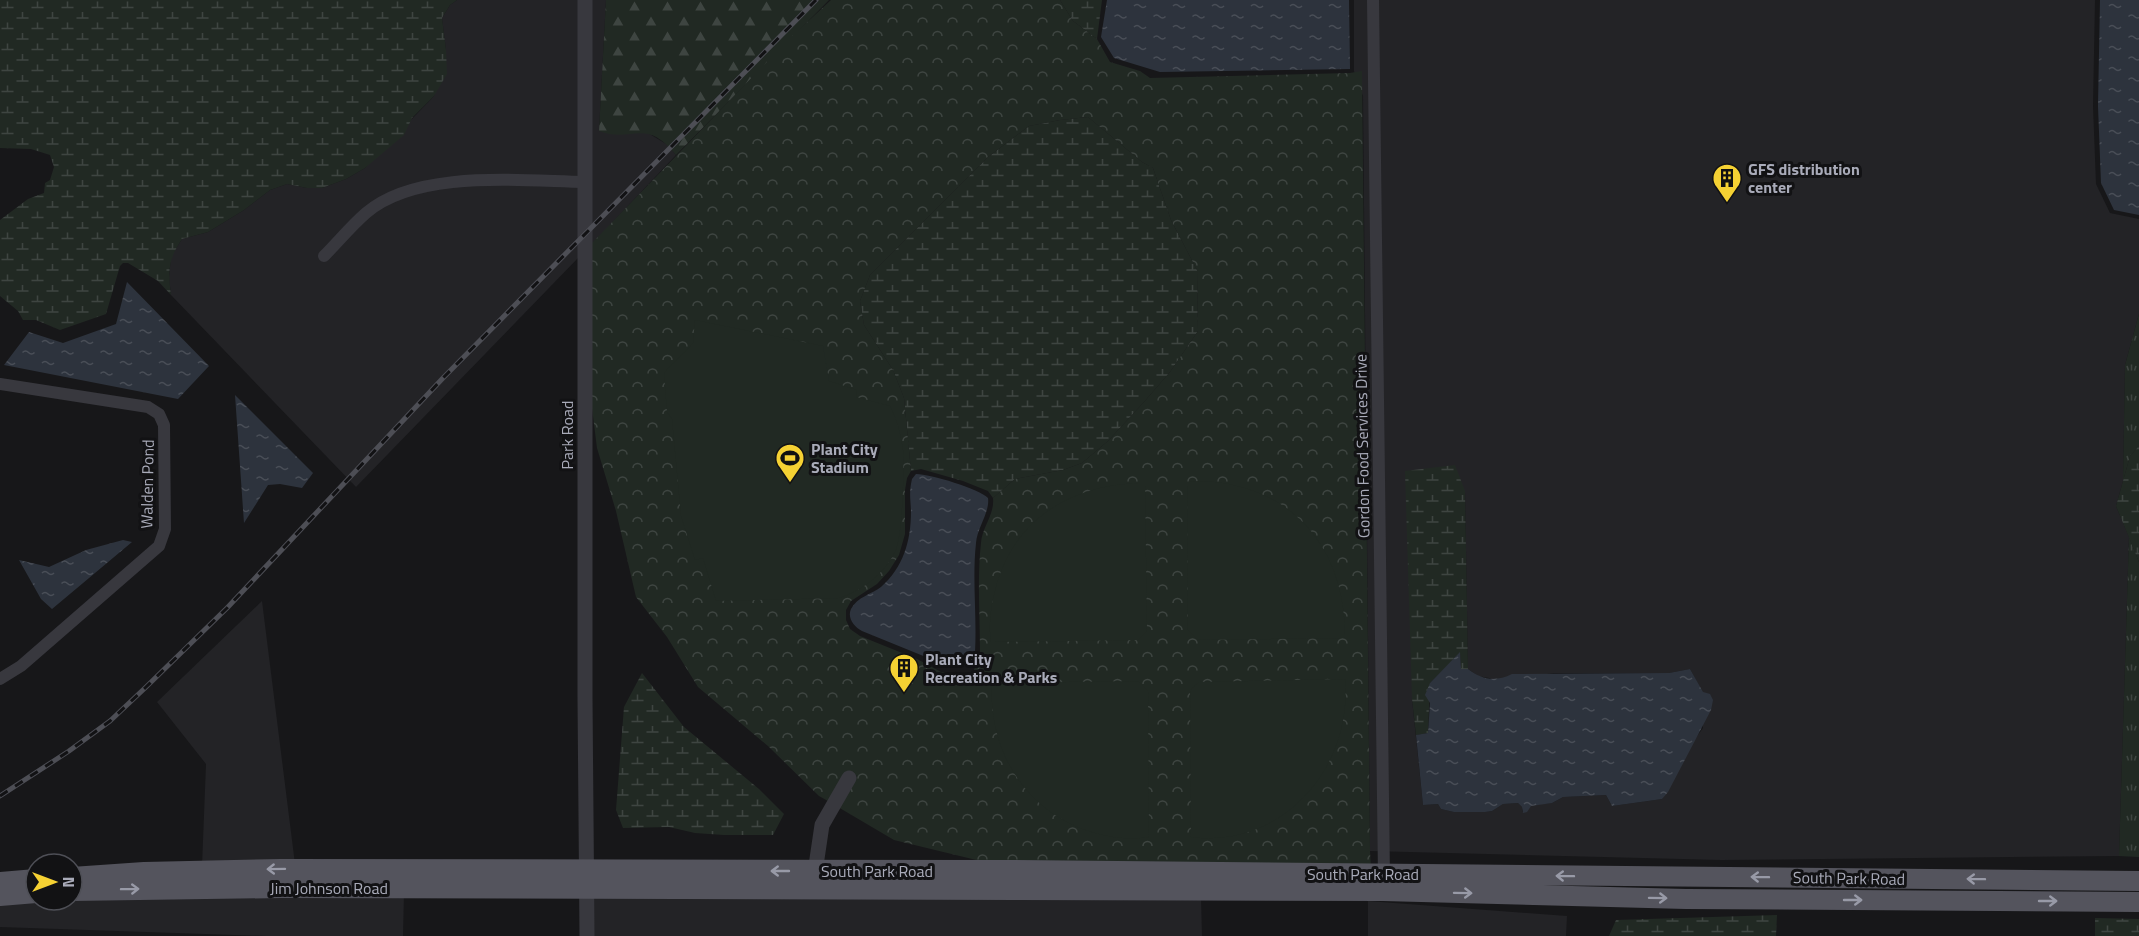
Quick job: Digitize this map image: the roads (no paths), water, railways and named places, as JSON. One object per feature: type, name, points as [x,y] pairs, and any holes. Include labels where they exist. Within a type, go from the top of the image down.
[{"type":"main road","name":"Jim Johnson Road","points":[[84,876],[144,872],[437,869],[586,879]]},
{"type":"main road","points":[[281,888],[304,877],[418,877],[437,869]]},
{"type":"main road","name":"South Park Road","points":[[586,879],[728,870],[813,882],[968,871],[1214,882],[1383,883],[1686,899],[2139,902]]},
{"type":"main road","name":"South Park Road","points":[[1383,883],[1456,875],[2139,881]]},
{"type":"main road","name":"South Park Road","points":[[586,879],[813,882],[987,890],[1011,878],[1209,879],[1214,882]]},
{"type":"main road","name":"Jim Johnson Road","points":[[84,891],[429,888],[586,879]]},
{"type":"main road","points":[[0,882],[24,880]]},
{"type":"main road","points":[[0,896],[24,894]]},
{"type":"street","name":"Park Road","points":[[585,0],[587,936]]},
{"type":"street","name":"Gordon Food Services Drive","points":[[1373,0],[1383,883]]},
{"type":"street","points":[[324,256],[367,212],[392,197],[418,187],[457,181],[585,182]]},
{"type":"street","name":"Walden Pond","points":[[0,384],[148,407],[159,414],[164,425],[165,529],[159,546],[21,666],[2,675]]},
{"type":"street","points":[[813,882],[822,825],[849,778]]},
{"type":"water","points":[[1107,0],[1349,0],[1350,69],[1160,72],[1114,58],[1101,37]]},
{"type":"water","points":[[2100,0],[2139,0],[2139,215],[2114,210],[2101,183],[2098,106]]},
{"type":"water","points":[[127,282],[209,366],[178,399],[4,365],[29,332],[63,343],[116,324]]},
{"type":"water","points":[[235,395],[313,473],[302,488],[280,484],[268,485],[244,523]]},
{"type":"water","points":[[916,474],[932,476],[975,490],[988,498],[987,509],[976,543],[975,652],[969,663],[957,667],[948,666],[862,631],[854,625],[851,619],[850,612],[854,605],[889,580],[900,563],[909,533],[910,488]]},
{"type":"water","points":[[123,540],[132,542],[52,609],[41,599],[19,560],[49,567],[86,550]]},
{"type":"water","points":[[1460,652],[1461,669],[1468,669],[1489,679],[1512,674],[1669,673],[1690,669],[1703,692],[1710,694],[1713,700],[1711,710],[1668,792],[1662,799],[1612,806],[1606,795],[1563,797],[1552,803],[1531,806],[1527,812],[1523,813],[1518,803],[1503,804],[1492,811],[1485,812],[1454,812],[1441,809],[1438,804],[1423,805],[1416,735],[1428,733],[1430,703],[1425,695],[1430,683]]},
{"type":"railway","points":[[0,796],[110,721],[145,688],[227,608],[443,378],[816,0]]},
{"type":"place","name":"GFS distribution center","points":[[1727,204]]},
{"type":"place","name":"Plant City Stadium","points":[[790,484]]},
{"type":"place","name":"Plant City Recreation & Parks","points":[[904,694]]}]
